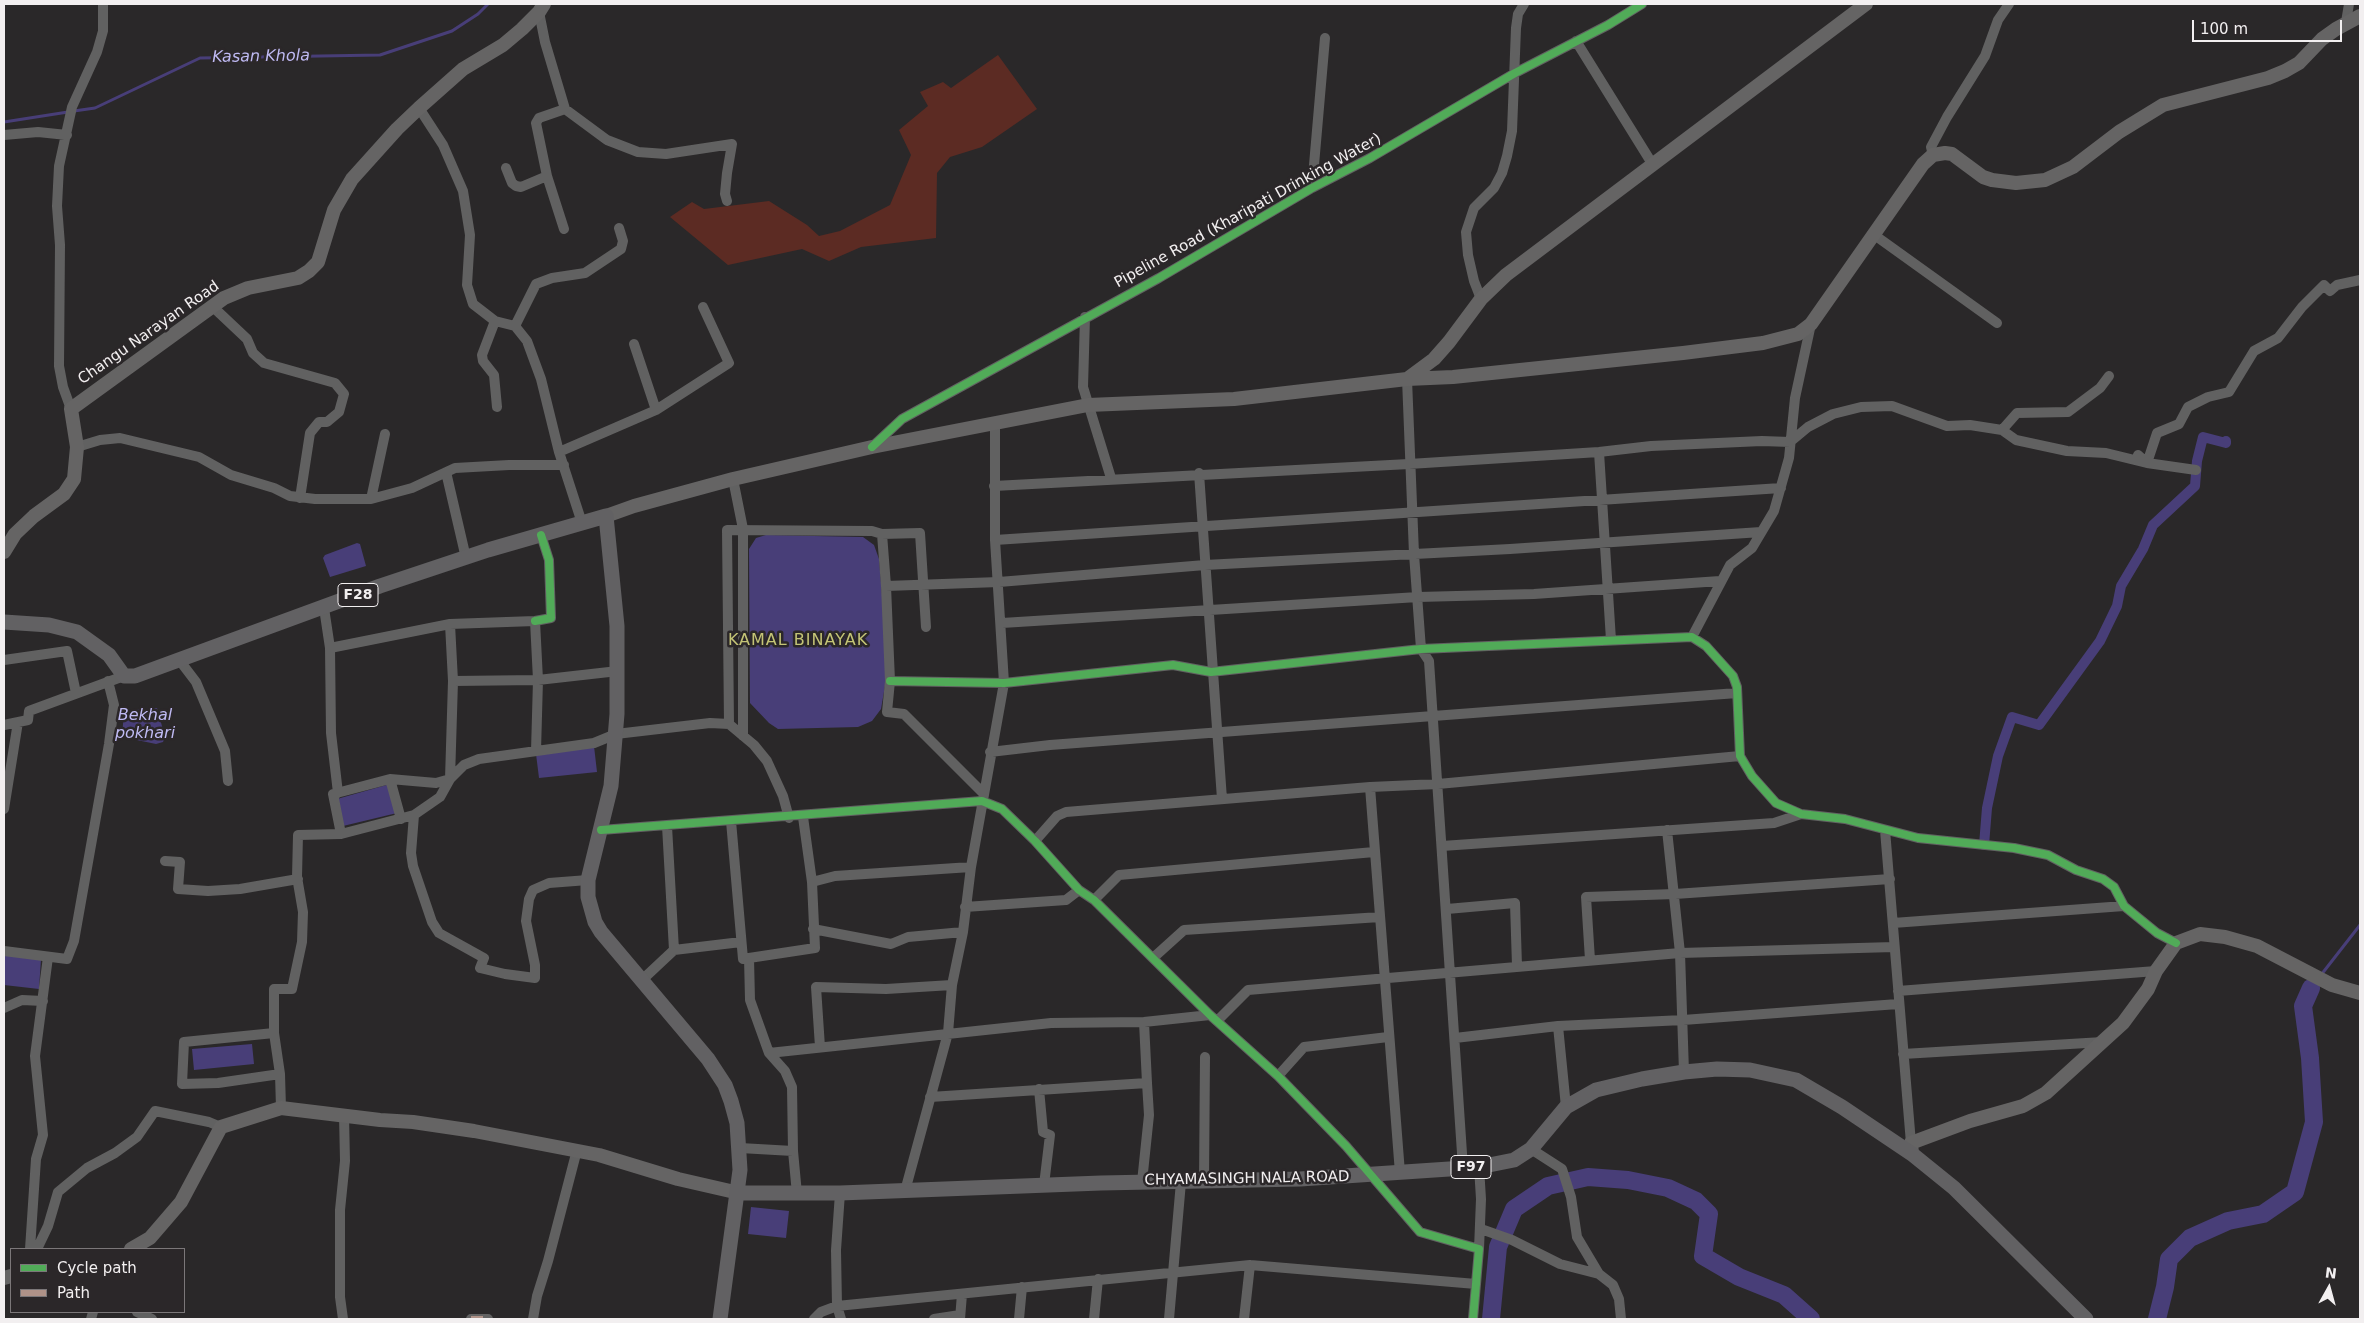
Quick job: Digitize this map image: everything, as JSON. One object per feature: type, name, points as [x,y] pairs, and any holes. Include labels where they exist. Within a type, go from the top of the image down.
[{"type":"main road","name":"F28","points":[[124,676],[135,676],[180,661],[380,586],[634,506],[733,479],[872,446],[1088,405],[1234,399],[1407,379],[1434,359],[1481,299],[1506,275],[1595,210],[1866,4]]},
{"type":"main road","name":"Changu Narayan Road","points":[[70,409],[212,306],[248,288],[298,278],[309,271],[318,262],[334,210],[352,179],[392,134],[419,108],[463,69],[516,35],[541,8]]},
{"type":"main road","points":[[1407,379],[1453,377],[1763,343],[1798,334],[1811,324],[1923,164],[1933,155],[1945,152],[1952,154],[1983,177],[1992,180],[2016,183],[2045,180],[2073,167],[2120,132],[2163,105],[2268,78],[2285,71],[2299,63],[2322,39],[2346,22],[2360,16]]},
{"type":"main road","points":[[4,552],[15,534],[34,516],[64,494],[71,485],[76,473],[78,447],[70,409]]},
{"type":"main road","points":[[606,516],[617,626],[616,734],[611,786],[588,880],[588,897],[595,922],[613,947],[717,1071],[731,1102],[737,1123],[740,1148],[739,1193],[720,1319]]},
{"type":"main road","points":[[4,622],[49,625],[77,632],[109,655],[124,676]]},
{"type":"main road","points":[[1911,1148],[1970,1121],[2022,1106],[2046,1093],[2123,1022],[2148,989],[2156,972],[2176,943],[2200,934],[2225,937],[2257,946],[2332,985],[2360,992]]},
{"type":"main road","name":"CHYAMASINGH NALA ROAD","points":[[739,1193],[840,1193],[1142,1182],[1204,1182],[1371,1176],[1479,1167],[1514,1160],[1531,1150],[1566,1107],[1596,1090],[1642,1079],[1684,1072],[1717,1069],[1750,1070],[1796,1080],[1911,1148],[2086,1319]]},
{"type":"main road","points":[[133,1248],[150,1238],[181,1202],[221,1127],[281,1108],[413,1122],[577,1150],[678,1179],[739,1193]]},
{"type":"street","points":[[70,409],[59,366],[60,245],[57,206],[59,166],[72,107],[97,52],[103,31],[103,4]]},
{"type":"street","points":[[1481,299],[1474,281],[1468,255],[1466,232],[1474,208],[1494,188],[1502,173],[1512,131],[1518,14],[1524,4]]},
{"type":"street","name":"Pipeline Road (Kharipati Drinking Water)","points":[[872,446],[902,419],[1159,278],[1312,188],[1370,158],[1515,73],[1608,25],[1642,4]]},
{"type":"street","points":[[1933,155],[1931,147],[1947,117],[1983,62],[1998,20],[2009,4]]},
{"type":"street","points":[[2346,22],[2349,4]]},
{"type":"street","points":[[541,8],[550,60],[565,109],[607,140],[638,152],[666,154],[732,144],[726,173],[725,194],[727,201]]},
{"type":"street","points":[[1312,188],[1325,38]]},
{"type":"street","points":[[1576,41],[1654,165]]},
{"type":"street","points":[[419,108],[443,146],[463,191],[470,236],[467,285],[473,304],[495,320],[515,326],[528,341],[559,452],[582,523]]},
{"type":"street","points":[[564,229],[547,176],[536,124],[539,118],[565,109]]},
{"type":"street","points":[[4,135],[68,131]]},
{"type":"street","points":[[506,168],[512,183],[516,186],[521,186],[547,176]]},
{"type":"street","points":[[515,326],[536,284],[552,278],[585,273],[621,250],[623,240],[619,228]]},
{"type":"street","points":[[1873,234],[1997,323]]},
{"type":"street","points":[[2147,463],[2157,433],[2179,424],[2188,407],[2208,397],[2229,392],[2240,371],[2254,351],[2278,338],[2302,307],[2324,284],[2330,291],[2338,285],[2360,280]]},
{"type":"street","points":[[212,306],[247,339],[253,353],[264,363],[335,383],[344,394],[339,412],[327,422],[319,422],[310,433],[300,498]]},
{"type":"street","points":[[559,452],[656,410],[729,363],[703,308]]},
{"type":"street","points":[[1085,317],[1083,388],[1111,478]]},
{"type":"street","points":[[495,320],[482,355],[483,361],[494,375],[497,407]]},
{"type":"street","points":[[1692,637],[1730,565],[1752,548],[1774,511],[1789,458],[1795,398],[1811,324]]},
{"type":"street","points":[[634,344],[656,410]]},
{"type":"street","points":[[2002,430],[2017,413],[2068,412],[2100,388],[2109,376]]},
{"type":"street","points":[[1407,379],[1414,554],[1422,649],[1429,661],[1463,1168]]},
{"type":"street","points":[[994,486],[1199,473],[1409,464],[1599,452],[1650,446],[1762,441],[1790,442],[1808,427],[1833,414],[1861,407],[1892,406],[1947,426],[1970,425],[2002,430],[2016,440],[2067,452],[2106,453],[2147,463],[2196,470]]},
{"type":"street","points":[[906,1191],[948,1033],[952,985],[963,932],[971,866],[990,752],[1004,683],[1002,622],[995,540],[995,423]]},
{"type":"street","points":[[371,499],[385,434]]},
{"type":"street","points":[[78,447],[100,440],[120,438],[199,457],[231,475],[246,478],[300,498],[371,499],[412,488],[455,468],[500,465],[564,465]]},
{"type":"street","points":[[1599,452],[1610,640]]},
{"type":"street","points":[[2138,455],[2147,463]]},
{"type":"street","points":[[446,472],[466,558]]},
{"type":"street","points":[[1199,473],[1207,610],[1222,799]]},
{"type":"street","points":[[733,479],[743,529],[743,736]]},
{"type":"street","points":[[995,540],[1203,525],[1412,514],[1603,499],[1781,488]]},
{"type":"street","points":[[730,724],[727,530],[861,530],[882,534],[920,533],[926,627]]},
{"type":"street","points":[[886,586],[999,582],[1205,565],[1761,532]]},
{"type":"street","points":[[882,534],[890,681],[887,712],[904,714],[983,797],[1002,809],[1035,841],[1080,890],[1094,900],[1214,1018],[1278,1076],[1346,1146],[1420,1232],[1479,1249]]},
{"type":"street","points":[[330,648],[450,624],[536,622],[551,618],[549,560],[541,535]]},
{"type":"street","points":[[1002,622],[1418,596],[1534,594],[1720,581]]},
{"type":"street","points":[[324,608],[330,648],[331,733],[338,793]]},
{"type":"street","points":[[536,622],[538,680],[536,751]]},
{"type":"street","points":[[450,624],[452,680],[450,779]]},
{"type":"street","points":[[890,681],[1004,683],[1173,665],[1212,672],[1422,649],[1692,637],[1706,646],[1733,676],[1737,687],[1740,756],[1752,776],[1776,803],[1801,814],[1844,819],[1918,838],[2014,848],[2048,856],[2076,870],[2103,879],[2114,887],[2124,906],[2158,933],[2176,943]]},
{"type":"street","points":[[4,660],[67,651],[76,693]]},
{"type":"street","points":[[180,661],[196,682],[225,752],[228,781]]},
{"type":"street","points":[[452,680],[538,680],[618,670]]},
{"type":"street","points":[[4,725],[28,720],[29,711],[124,676]]},
{"type":"street","points":[[4,951],[67,959],[74,941],[110,744],[114,705],[108,682]]},
{"type":"street","points":[[990,752],[1737,693]]},
{"type":"street","points":[[4,809],[18,722]]},
{"type":"street","points":[[281,1108],[280,1074],[274,1033],[274,989],[292,989],[302,942],[303,912],[298,879],[298,835],[341,834],[414,815],[440,797],[450,779],[464,765],[479,760],[594,743],[616,734],[710,723],[730,724],[767,760],[783,796],[789,818]]},
{"type":"street","points":[[1035,841],[1057,816],[1066,812],[1370,787],[1438,784],[1740,756]]},
{"type":"street","points":[[341,834],[333,794],[390,779],[436,783],[450,779]]},
{"type":"street","points":[[390,779],[401,819]]},
{"type":"street","points":[[1370,787],[1400,1173]]},
{"type":"street","points":[[601,830],[789,818],[983,797]]},
{"type":"street","points":[[1442,846],[1774,823],[1801,814]]},
{"type":"street","points":[[414,815],[412,860],[432,922],[439,933],[484,958],[480,968],[535,978],[535,965],[526,921],[529,899],[533,890],[549,883],[588,880]]},
{"type":"street","points":[[731,821],[743,959],[815,948],[812,882],[803,816]]},
{"type":"street","points":[[667,826],[674,950]]},
{"type":"street","points":[[1667,830],[1680,953],[1684,1072]]},
{"type":"street","points":[[1885,830],[1911,1148]]},
{"type":"street","points":[[1094,900],[1119,875],[1374,852]]},
{"type":"street","points":[[165,861],[180,862],[178,889],[208,891],[240,889],[298,879]]},
{"type":"street","points":[[812,882],[835,876],[971,866]]},
{"type":"street","points":[[1590,960],[1586,897],[1675,894],[1890,879]]},
{"type":"street","points":[[966,907],[1066,900],[1080,890]]},
{"type":"street","points":[[1446,909],[1515,903],[1517,966]]},
{"type":"street","points":[[1893,923],[2124,906]]},
{"type":"street","points":[[1153,958],[1184,930],[1380,917]]},
{"type":"street","points":[[813,929],[891,944],[908,937],[923,934],[963,932]]},
{"type":"street","points":[[642,980],[674,950],[741,942]]},
{"type":"street","points":[[769,1053],[1051,1023],[1144,1022],[1214,1018],[1248,990],[1384,977],[1680,953],[1894,947]]},
{"type":"street","points":[[30,1248],[36,1159],[43,1135],[35,1056],[48,957]]},
{"type":"street","points":[[749,958],[750,1000],[769,1053],[785,1071],[792,1087],[793,1151],[797,1194]]},
{"type":"street","points":[[1898,991],[2156,972]]},
{"type":"street","points":[[820,1047],[816,987],[886,988],[952,985]]},
{"type":"street","points":[[4,1000],[43,1001]]},
{"type":"street","points":[[4,1008],[22,1000]]},
{"type":"street","points":[[1455,1038],[1558,1026],[1683,1020],[1898,1004]]},
{"type":"street","points":[[1142,1182],[1149,1115],[1144,1022]]},
{"type":"street","points":[[1558,1026],[1566,1107]]},
{"type":"street","points":[[274,1033],[184,1042],[182,1084],[218,1084],[280,1074]]},
{"type":"street","points":[[1278,1076],[1304,1047],[1388,1037]]},
{"type":"street","points":[[1903,1054],[2103,1042]]},
{"type":"street","points":[[1204,1182],[1205,1057]]},
{"type":"street","points":[[930,1098],[1147,1082]]},
{"type":"street","points":[[1039,1090],[1043,1132],[1050,1135],[1044,1185]]},
{"type":"street","points":[[38,1248],[48,1226],[58,1192],[87,1168],[120,1150],[137,1137],[154,1111],[209,1122],[221,1127]]},
{"type":"street","points":[[343,1319],[340,1297],[340,1210],[344,1161],[344,1115]]},
{"type":"street","points":[[740,1148],[793,1151]]},
{"type":"street","points":[[533,1319],[537,1296],[577,1150]]},
{"type":"street","points":[[1531,1150],[1562,1169],[1571,1197],[1577,1237],[1599,1274],[1613,1285],[1619,1299],[1621,1319]]},
{"type":"street","points":[[1473,1319],[1479,1249],[1485,1230],[1479,1167]]},
{"type":"street","points":[[1168,1319],[1181,1182]]},
{"type":"street","points":[[840,1193],[836,1250],[837,1306],[841,1319]]},
{"type":"street","points":[[1485,1230],[1512,1240],[1560,1264],[1599,1274]]},
{"type":"street","points":[[814,1319],[821,1312],[837,1306],[1250,1265],[1476,1284]]},
{"type":"street","points":[[1244,1319],[1250,1265]]},
{"type":"street","points":[[1094,1319],[1098,1279]]},
{"type":"street","points":[[1019,1319],[1022,1287]]},
{"type":"street","points":[[934,1319],[960,1317],[962,1294]]},
{"type":"street","points":[[139,1313],[152,1319]]},
{"type":"street","points":[[470,1319],[488,1319]]},
{"type":"shaded area","points":[[998,55],[1037,109],[982,147],[950,157],[937,173],[936,238],[861,247],[829,261],[802,249],[728,265],[670,217],[692,202],[704,209],[769,201],[807,225],[819,236],[840,231],[890,205],[911,155],[899,130],[928,106],[920,92],[943,82],[951,88]]},
{"type":"water","points":[[766,535],[863,537],[874,545],[879,559],[886,642],[886,680],[881,709],[872,721],[858,727],[778,729],[769,723],[750,703],[749,549],[756,538]]},
{"type":"water","points":[[357,543],[360,544],[366,566],[330,577],[323,558],[325,555]]},
{"type":"water","name":"Bekhal pokhari","points":[[157,708],[165,737],[163,742],[156,744],[122,737],[124,711]]},
{"type":"water","points":[[594,746],[597,772],[539,778],[536,754]]},
{"type":"water","points":[[390,784],[397,813],[343,826],[337,799]]},
{"type":"water","points":[[4,954],[41,959],[39,989],[4,985]]},
{"type":"water","points":[[252,1044],[254,1064],[194,1070],[192,1049]]},
{"type":"water","points":[[751,1207],[789,1211],[786,1238],[748,1234]]},
{"type":"waterway","name":"Kasan Khola","points":[[74,111],[95,108],[200,58],[380,55],[452,31],[478,14],[488,4]]},
{"type":"waterway","name":"Kasan Khola","points":[[4,122],[68,112]]},
{"type":"waterway","points":[[1984,845],[1987,808],[1998,756],[2012,717],[2039,725],[2100,641],[2117,606],[2121,586],[2143,549],[2153,525],[2195,486],[2197,461],[2203,437],[2226,443],[2226,441]]},
{"type":"waterway","points":[[2321,975],[2360,925]]},
{"type":"waterway","points":[[2311,988],[2317,980]]},
{"type":"waterway","points":[[2157,1319],[2165,1287],[2169,1259],[2190,1238],[2228,1221],[2263,1214],[2295,1192],[2314,1122],[2310,1058],[2303,1006],[2311,988]]},
{"type":"waterway","points":[[1491,1319],[1498,1247],[1514,1209],[1548,1186],[1588,1177],[1628,1180],[1668,1188],[1696,1201],[1709,1214],[1703,1256],[1739,1277],[1784,1295],[1811,1319]]},
{"type":"marked path","points":[[471,1319],[488,1319]]},
{"type":"cycle path","points":[[872,447],[902,419],[1159,278],[1312,188],[1370,158],[1515,73],[1608,25],[1642,4]]},
{"type":"cycle path","points":[[535,621],[551,618],[549,560],[541,535]]},
{"type":"cycle path","points":[[890,681],[1004,683],[1173,665],[1211,672],[1421,649],[1692,637],[1706,646],[1733,676],[1737,687],[1740,756],[1752,776],[1776,803],[1801,814],[1845,819],[1918,838],[2014,848],[2048,855],[2076,870],[2103,879],[2114,887],[2124,906],[2157,933],[2176,943]]},
{"type":"cycle path","points":[[601,830],[982,801],[1002,809],[1035,841],[1079,890],[1094,900],[1210,1015],[1278,1076],[1346,1146],[1420,1232],[1479,1249],[1473,1319]]},
{"type":"district","name":"KAMAL BINAYAK","points":[[798,641]]}]
